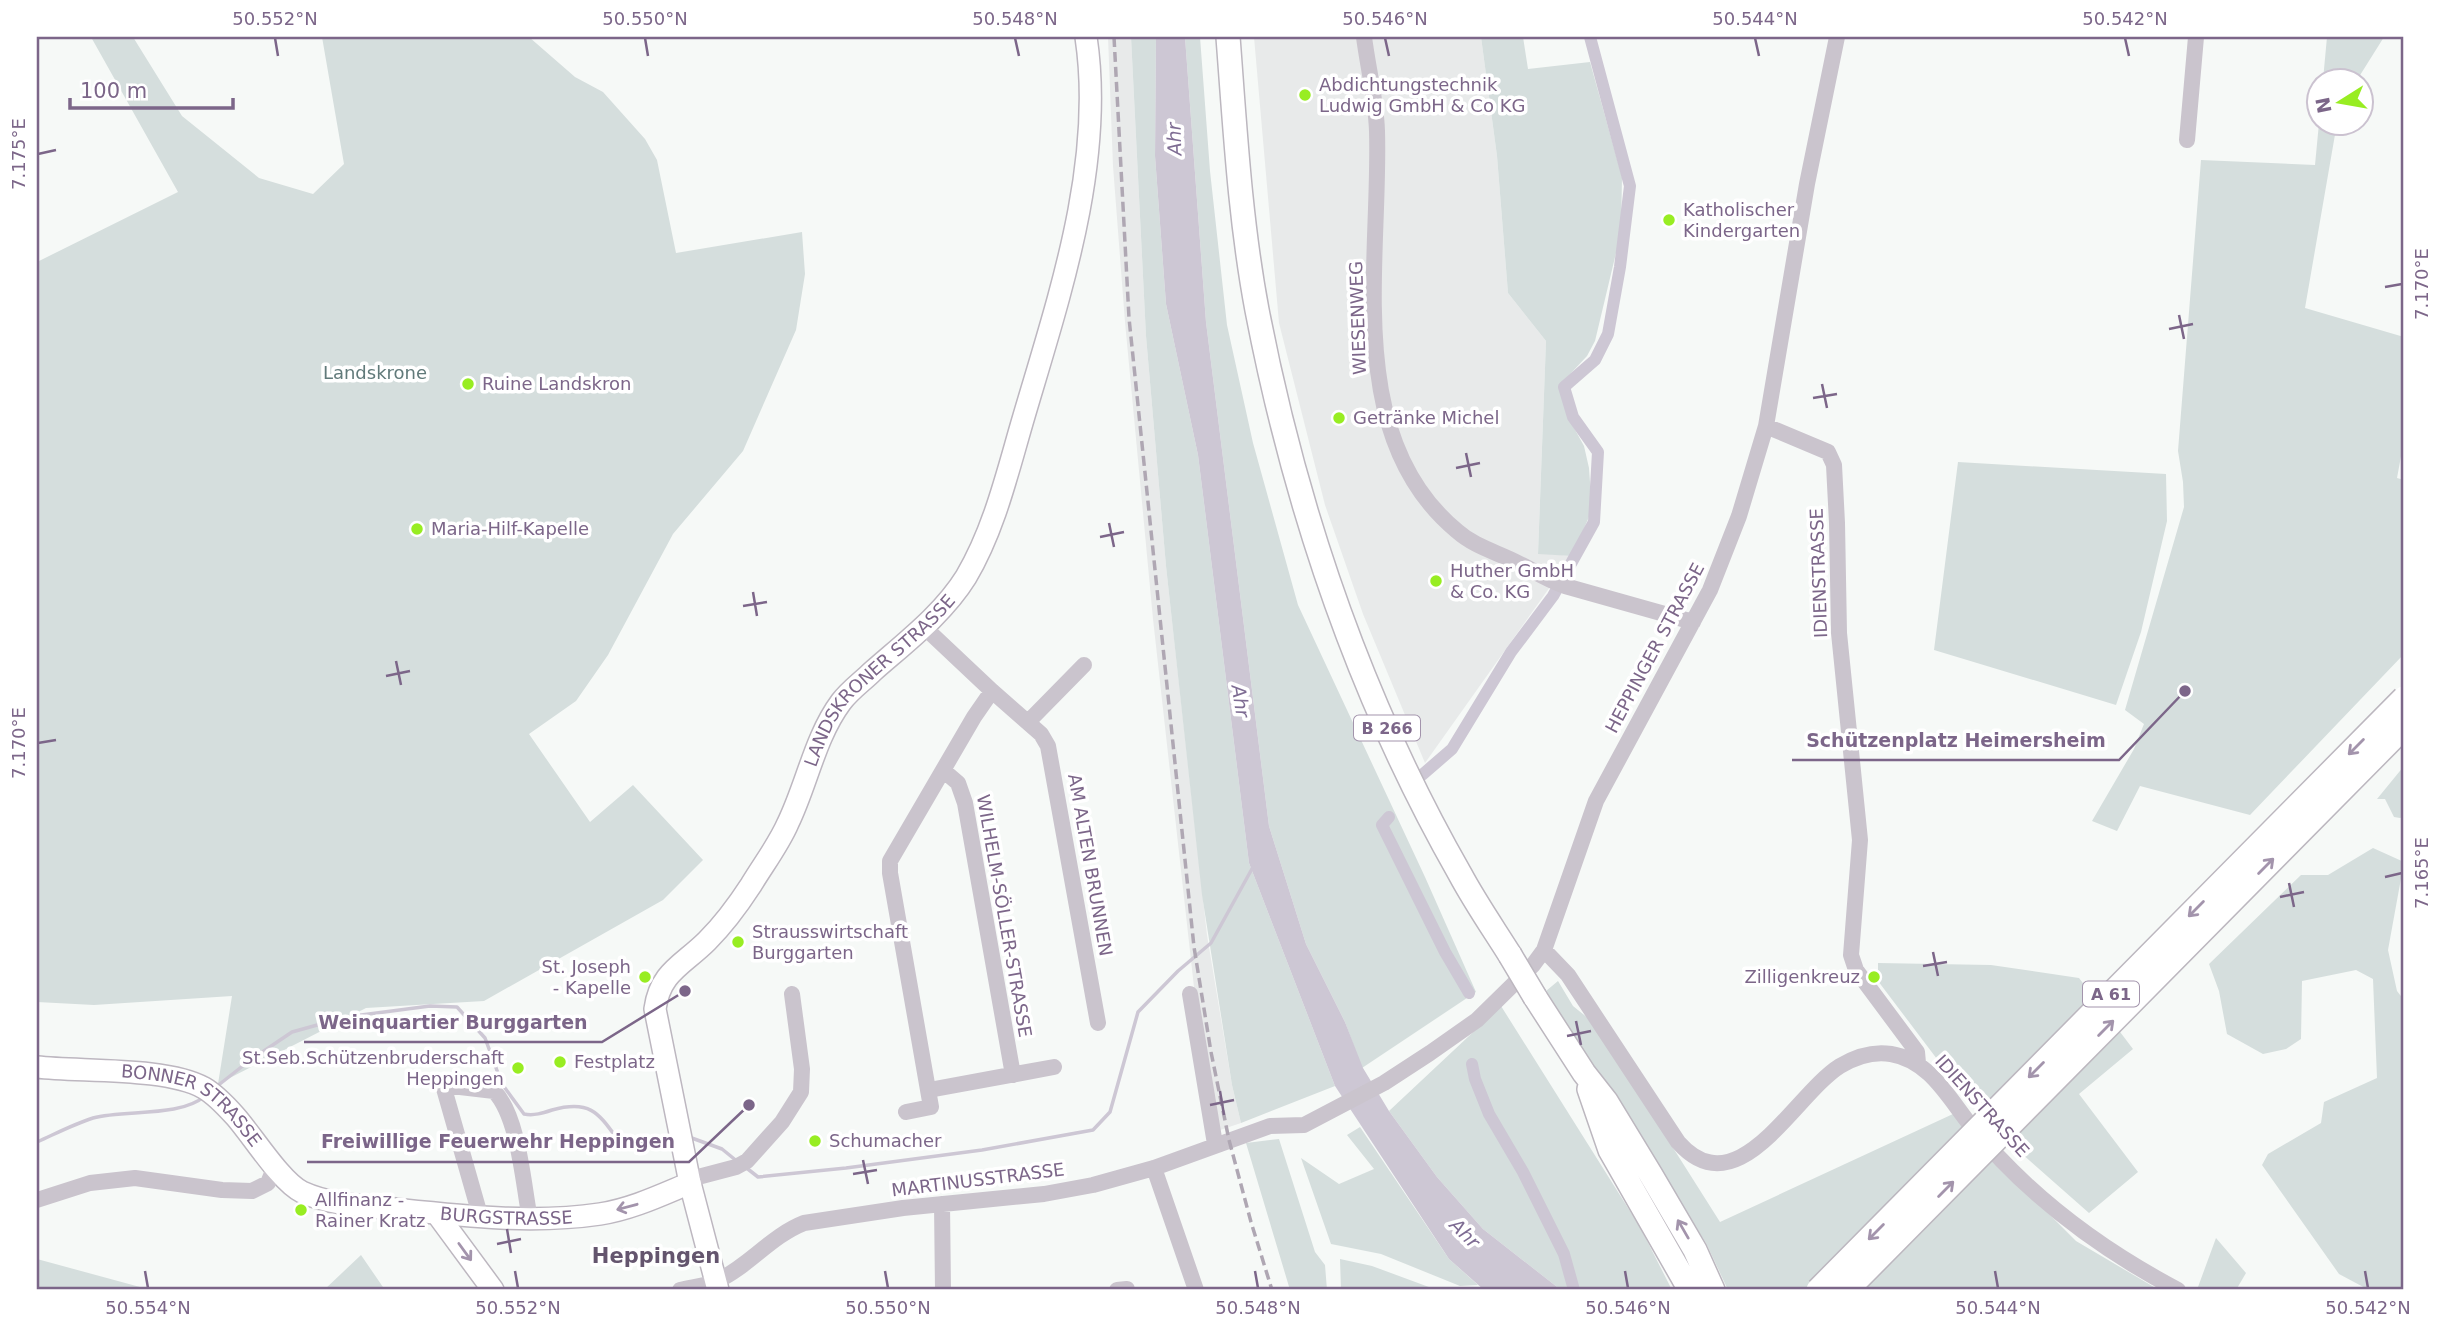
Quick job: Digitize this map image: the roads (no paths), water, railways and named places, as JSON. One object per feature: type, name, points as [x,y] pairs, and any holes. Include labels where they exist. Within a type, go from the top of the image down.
[{"type":"highway","name":"B 266","points":[[1228,37],[1238,169],[1257,308],[1288,449],[1310,525],[1354,652],[1401,761],[1460,874],[1535,997],[1584,1073],[1606,1101],[1695,1250],[1713,1290]]},
{"type":"highway","name":"A 61","points":[[1818,1290],[2404,698]]},
{"type":"highway","name":"A 61","points":[[1847,1290],[2404,727]]},
{"type":"highway","name":"B 266","points":[[1584,1073],[1610,1150],[1690,1290]]},
{"type":"main road","name":"LANDSKRONER STRASSE","points":[[717,1286],[690,1183],[655,1009],[657,991],[668,976],[707,942],[751,884],[788,825],[821,739],[842,701],[947,603],[979,554],[993,519],[1046,341],[1074,232],[1082,190],[1090,95],[1086,37]]},
{"type":"main road","name":"BONNER STRASSE","points":[[37,1067],[157,1075],[184,1081],[212,1095],[236,1117],[298,1190],[319,1198]]},
{"type":"main road","name":"BURGSTRASSE","points":[[319,1198],[358,1206],[437,1214],[530,1219],[601,1214],[634,1206],[690,1183]]},
{"type":"main road","points":[[437,1214],[493,1290]]},
{"type":"street","name":"WIESENWEG","points":[[1364,37],[1377,130],[1376,363],[1400,459],[1429,504],[1457,531],[1484,550],[1516,562],[1561,585],[1693,622]]},
{"type":"street","name":"HEPPINGER STRASSE","points":[[1495,1004],[1544,950],[1595,801],[1710,590],[1730,541],[1766,426],[1807,184],[1837,37]]},
{"type":"street","points":[[2187,140],[2196,37]]},
{"type":"street","name":"IDIENSTRASSE","points":[[1766,426],[1828,452],[1834,465],[1838,523],[1839,633],[1860,841],[1851,956],[1856,970],[1917,1052],[1918,1063],[1931,1075],[1981,1138],[2052,1208],[2087,1235],[2178,1290]]},
{"type":"street","name":"AM ALTEN BRUNNEN","points":[[923,626],[1041,734],[1048,746],[1098,1023]]},
{"type":"street","points":[[1028,722],[1084,665]]},
{"type":"street","points":[[906,1112],[932,1107],[890,861],[992,691]]},
{"type":"street","name":"WILHELM-SÖLLER-STRASSE","points":[[944,771],[958,783],[965,803],[1013,1075]]},
{"type":"street","points":[[1544,950],[1568,975],[1678,1142],[1690,1156],[1707,1163],[1742,1159],[1838,1068],[1854,1059],[1870,1054],[1891,1054],[1918,1063]]},
{"type":"street","points":[[690,1183],[698,1177],[741,1164],[782,1122],[801,1092],[802,1069],[792,994]]},
{"type":"street","points":[[1189,994],[1215,1144]]},
{"type":"street","name":"MARTINUSSTRASSE","points":[[680,1290],[717,1286],[789,1229],[804,1223],[1060,1191],[1154,1168],[1270,1126],[1304,1125],[1384,1083],[1477,1020],[1495,1004]]},
{"type":"street","points":[[929,1090],[1054,1067]]},
{"type":"street","points":[[480,1215],[443,1085],[494,1091],[503,1100],[512,1123],[530,1219]]},
{"type":"street","points":[[37,1200],[90,1183],[135,1178],[222,1190],[252,1191],[268,1183],[275,1166]]},
{"type":"street","points":[[1154,1168],[1196,1290]]},
{"type":"street","points":[[942,1204],[943,1290]]},
{"type":"water","name":"Ahr","points":[[1156,37],[1185,37],[1206,322],[1269,826],[1306,944],[1345,1022],[1363,1068],[1389,1111],[1437,1177],[1483,1229],[1561,1290],[1484,1290],[1449,1259],[1335,1086],[1249,863],[1198,455],[1166,304],[1155,156]]},
{"type":"waterway","points":[[1422,775],[1452,749],[1511,652],[1553,596],[1594,522],[1598,452],[1573,417],[1564,387],[1595,360],[1608,334],[1630,186],[1590,37]]},
{"type":"waterway","points":[[1389,817],[1382,825],[1445,952],[1469,993]]},
{"type":"waterway","points":[[744,1166],[758,1177],[846,1168],[982,1150],[1093,1130],[1110,1112],[1138,1012],[1178,971],[1211,943],[1253,867]]},
{"type":"waterway","points":[[216,1087],[292,1032],[346,1017],[430,1006],[457,1007],[485,1038],[502,1084],[524,1114],[577,1106],[600,1117],[621,1144],[675,1137]]},
{"type":"waterway","points":[[1472,1064],[1489,1114],[1523,1172],[1564,1254],[1574,1290]]},
{"type":"waterway","points":[[37,1142],[93,1118],[167,1110],[194,1103],[205,1096]]},
{"type":"waterway","points":[[689,1137],[722,1149],[738,1162]]},
{"type":"railway","points":[[1114,37],[1129,318],[1194,947],[1229,1140],[1272,1290]]},
{"type":"place","name":"Abdichtungstechnik Ludwig GmbH & Co KG","points":[[1305,95]]},
{"type":"place","name":"Katholischer Kindergarten","points":[[1669,220]]},
{"type":"place","name":"Ruine Landskron","points":[[468,384]]},
{"type":"place","name":"Getränke Michel","points":[[1339,418]]},
{"type":"place","name":"Maria-Hilf-Kapelle","points":[[417,529]]},
{"type":"place","name":"Huther GmbH & Co. KG","points":[[1436,581]]},
{"type":"place","name":"Schützenplatz Heimersheim","points":[[2185,691]]},
{"type":"place","name":"Strausswirtschaft Burggarten","points":[[738,942]]},
{"type":"place","name":"St. Joseph - Kapelle","points":[[645,977]]},
{"type":"place","name":"Zilligenkreuz","points":[[1874,977]]},
{"type":"place","name":"Weinquartier Burggarten","points":[[685,991]]},
{"type":"place","name":"Festplatz","points":[[560,1062]]},
{"type":"place","name":"St.Seb.Schützenbruderschaft Heppingen","points":[[518,1068]]},
{"type":"place","name":"Freiwillige Feuerwehr Heppingen","points":[[749,1105]]},
{"type":"place","name":"Schumacher","points":[[815,1141]]},
{"type":"place","name":"Allfinanz - Rainer Kratz","points":[[301,1210]]},
{"type":"district","name":"Heppingen","points":[[656,1256]]},
{"type":"park label","name":"Landskrone","points":[[375,373]]}]
